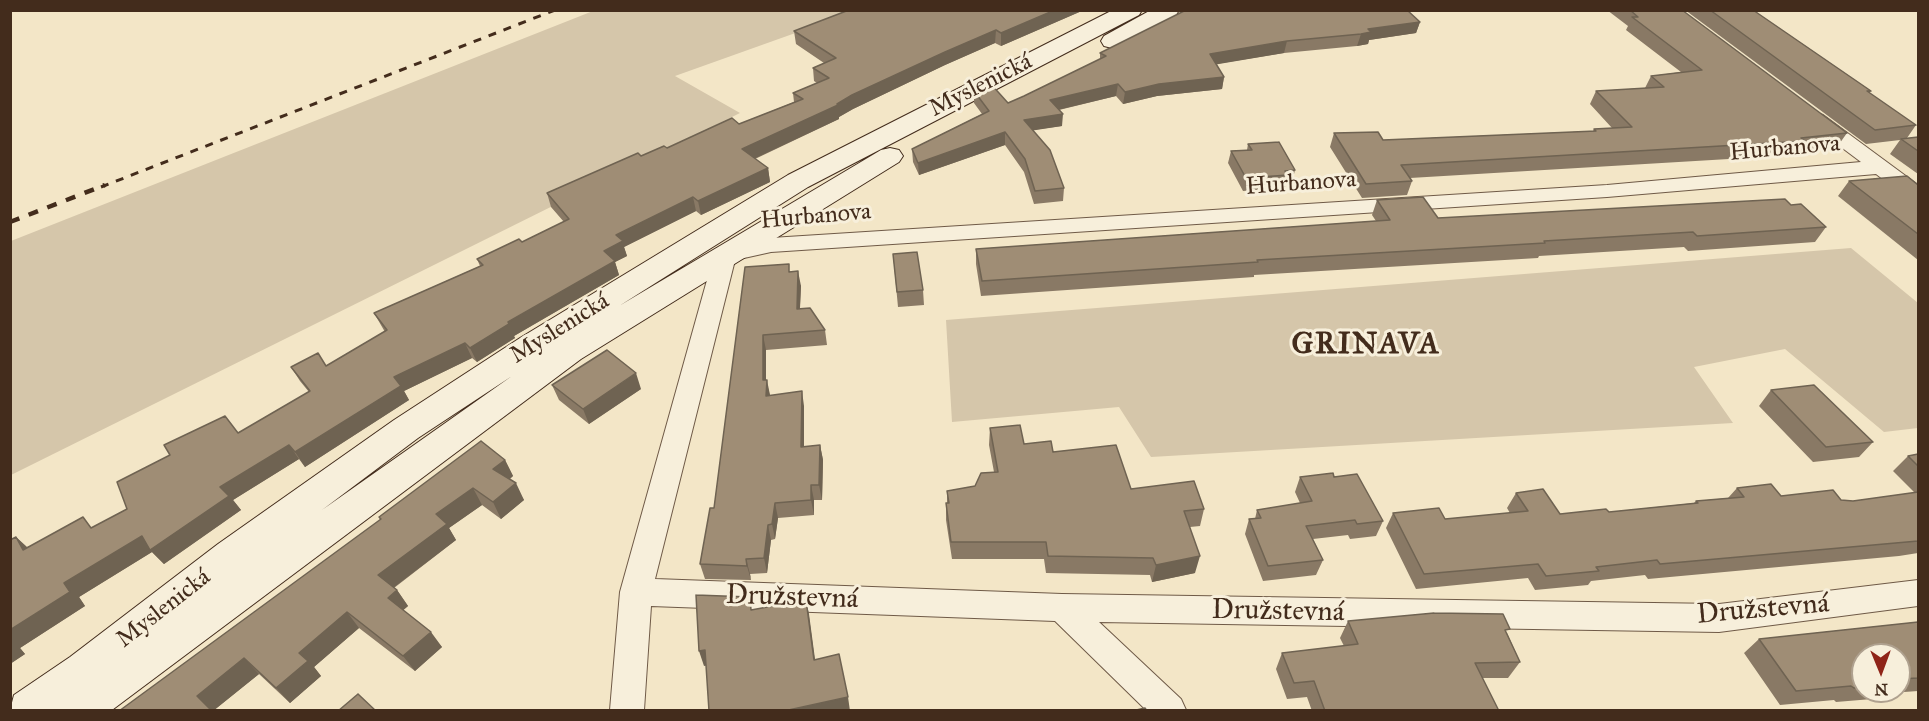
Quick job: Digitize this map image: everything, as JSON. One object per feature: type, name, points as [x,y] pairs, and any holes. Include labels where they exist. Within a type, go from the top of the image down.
[{"type":"main road","name":"Myslenická","points":[[30,711],[232,556],[406,429],[532,346],[798,181],[1131,10]]},
{"type":"main road","name":"Myslenická","points":[[78,711],[531,377],[609,325],[882,160],[1168,10]]},
{"type":"street","points":[[1803,110],[1918,195]]},
{"type":"street","name":"Hurbanova","points":[[725,255],[771,245],[1607,191],[1881,167]]},
{"type":"street","points":[[626,710],[636,592],[725,255]]},
{"type":"street","name":"Družstevná","points":[[636,592],[1062,608],[1719,618],[1918,593]]},
{"type":"street","points":[[1062,608],[1169,711]]},
{"type":"shaded area","points":[[593,11],[857,11],[675,76],[740,113],[11,475],[11,241]]},
{"type":"shaded area","points":[[1851,248],[1918,303],[1918,428],[1884,432],[1785,349],[1694,367],[1733,423],[1151,457],[1119,407],[952,422],[946,320]]},
{"type":"building","points":[[849,10],[1055,10],[1001,33],[996,30],[945,52],[742,149],[768,168],[698,201],[693,197],[616,235],[623,241],[604,251],[615,261],[508,322],[509,324],[470,348],[465,343],[394,377],[401,386],[295,452],[289,445],[220,487],[229,496],[150,550],[142,536],[64,583],[70,592],[10,630],[10,540],[16,537],[23,550],[83,517],[91,528],[127,509],[117,482],[170,455],[164,445],[225,416],[238,433],[310,391],[291,367],[318,353],[326,366],[387,330],[374,313],[483,265],[477,259],[519,239],[522,242],[569,219],[547,193],[638,153],[641,156],[664,146],[667,148],[732,118],[739,124],[803,99],[793,93],[829,78],[813,68],[836,58],[794,31]]},
{"type":"building","points":[[1186,10],[1407,10],[1420,22],[1368,29],[1371,32],[1361,34],[1287,41],[1210,54],[1224,77],[1159,84],[1125,92],[1118,84],[1050,100],[1063,114],[1024,120],[1050,150],[1064,188],[1035,191],[1025,159],[1005,132],[918,163],[912,149],[989,111],[974,91],[990,83],[1008,103],[1106,56],[1100,53]]},
{"type":"building","points":[[1630,10],[1682,10],[1847,133],[1801,138],[1805,141],[1401,165],[1412,181],[1366,184],[1334,133],[1378,132],[1383,140],[1596,131],[1594,129],[1632,127],[1596,91],[1664,87],[1651,76],[1702,70],[1632,17],[1638,17]]},
{"type":"building","points":[[1710,10],[1753,10],[1871,91],[1867,91],[1916,125],[1875,130]]},
{"type":"building","points":[[1918,137],[1918,151],[1901,139]]},
{"type":"building","points":[[1279,142],[1295,170],[1285,171],[1288,175],[1246,178],[1231,151],[1252,150],[1248,144]]},
{"type":"building","points":[[1907,176],[1918,185],[1918,234],[1849,181]]},
{"type":"building","points":[[1423,197],[1438,218],[1785,199],[1791,205],[1801,204],[1826,227],[1697,236],[1693,232],[1544,241],[1545,243],[1257,260],[1258,262],[982,281],[976,249],[1390,220],[1377,200]]},
{"type":"building","points":[[917,252],[923,290],[897,292],[893,254]]},
{"type":"building","points":[[789,264],[789,272],[798,271],[797,309],[810,308],[825,330],[763,335],[763,380],[767,380],[766,396],[802,391],[801,447],[820,445],[819,485],[811,485],[811,500],[775,503],[772,524],[768,525],[764,558],[746,559],[747,566],[700,564],[710,508],[714,508],[745,267]]},
{"type":"building","points":[[607,350],[636,373],[583,409],[552,385]]},
{"type":"building","points":[[1814,385],[1873,442],[1826,447],[1771,390]]},
{"type":"building","points":[[1020,425],[1024,444],[1051,441],[1053,452],[1116,445],[1131,489],[1194,481],[1204,509],[1184,511],[1200,556],[1156,565],[1153,558],[1048,556],[1046,542],[951,542],[946,503],[949,503],[947,491],[975,486],[981,473],[998,472],[990,428]]},
{"type":"building","points":[[481,441],[505,460],[493,469],[516,483],[493,502],[473,488],[436,514],[447,524],[378,575],[397,590],[388,598],[431,632],[403,656],[347,612],[299,653],[308,661],[276,688],[244,658],[197,696],[212,711],[119,711],[381,519],[379,517]]},
{"type":"building","points":[[1918,454],[1918,466],[1908,456]]},
{"type":"building","points":[[1333,473],[1334,477],[1357,474],[1383,521],[1357,524],[1355,520],[1306,526],[1323,560],[1268,566],[1249,519],[1261,518],[1257,510],[1312,501],[1300,477]]},
{"type":"building","points":[[1771,484],[1781,496],[1833,490],[1841,500],[1853,501],[1918,492],[1918,541],[1660,564],[1657,560],[1596,567],[1599,571],[1546,576],[1538,564],[1424,574],[1393,513],[1439,508],[1445,519],[1528,511],[1516,493],[1543,489],[1560,514],[1606,509],[1609,512],[1744,497],[1737,488]]},
{"type":"building","points":[[696,595],[750,597],[751,610],[806,600],[814,660],[839,654],[848,697],[784,711],[709,711],[705,650],[699,651]]},
{"type":"building","points":[[1434,613],[1503,614],[1510,629],[1505,630],[1520,662],[1475,663],[1499,711],[1325,711],[1314,681],[1294,683],[1282,653],[1358,644],[1348,621]]},
{"type":"building","points":[[1918,622],[1918,678],[1911,678],[1911,643],[1851,643],[1851,686],[1796,691],[1759,639]]},
{"type":"building","points":[[358,694],[376,711],[338,711]]},
{"type":"railway","points":[[101,187],[555,10]]},
{"type":"railway","points":[[10,222],[105,185]]},
{"type":"district","name":"GRINAVA","points":[[1366,346]]}]
